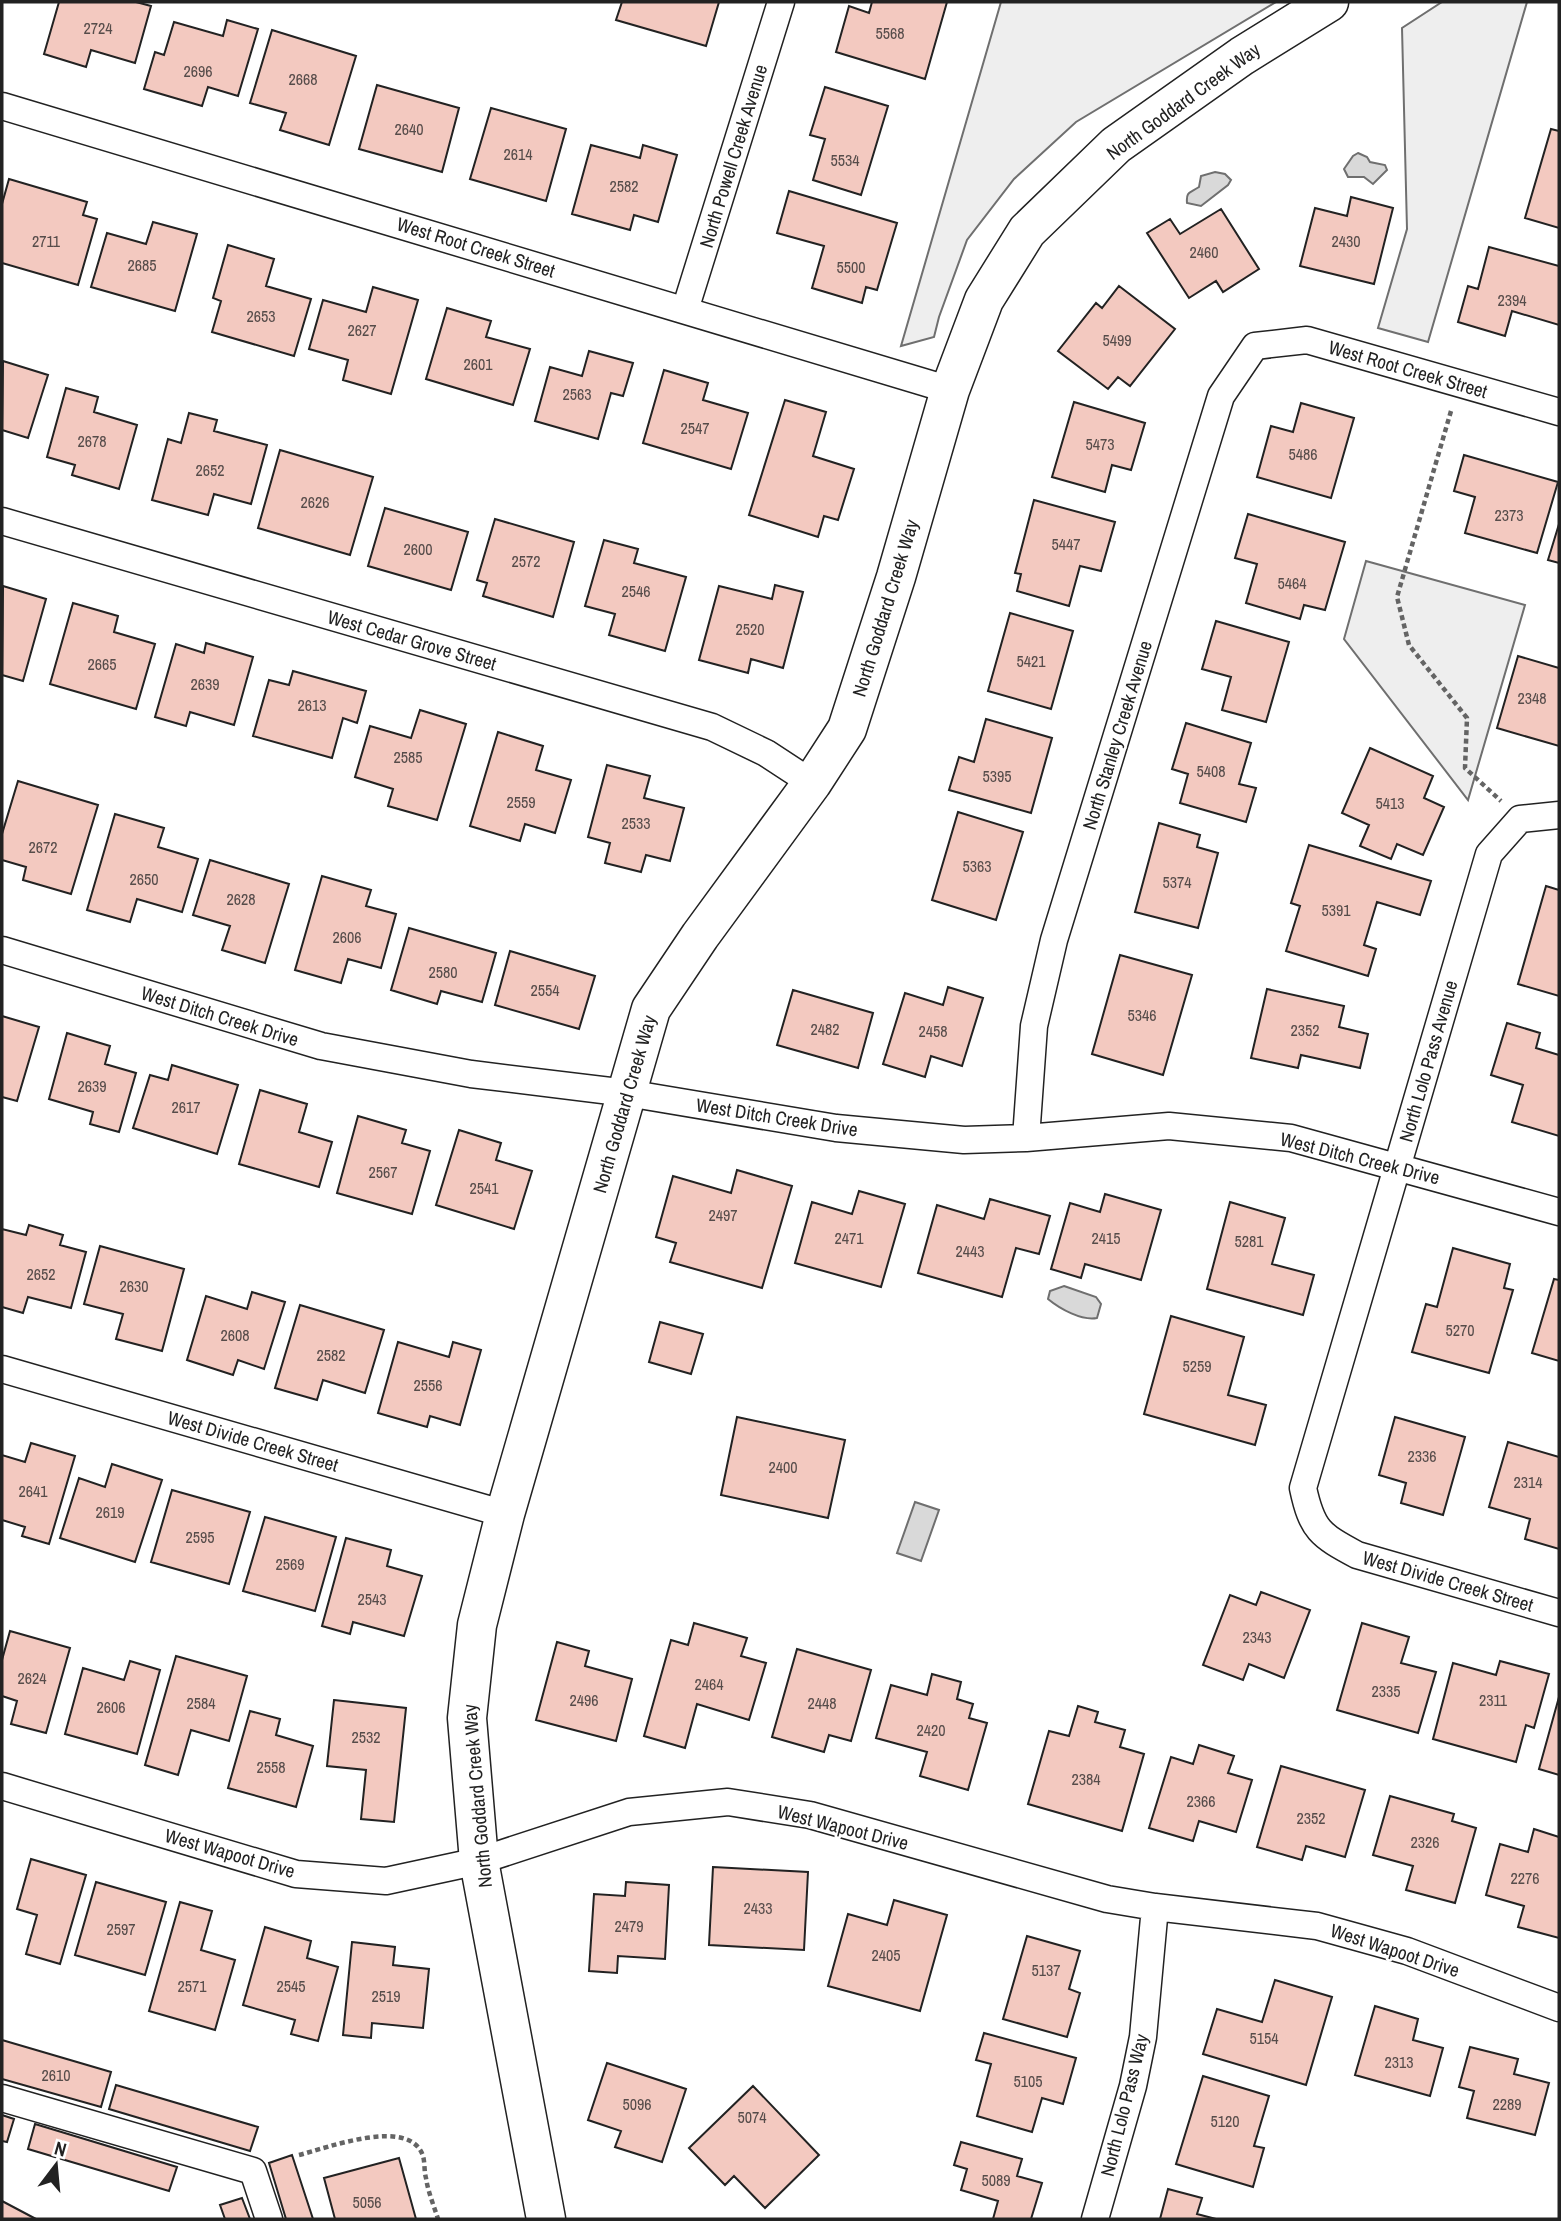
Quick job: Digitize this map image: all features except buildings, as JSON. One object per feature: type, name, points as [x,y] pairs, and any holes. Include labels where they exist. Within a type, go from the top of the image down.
[{"type":"street","name":"North Powell Creek Avenue","points":[[685,310],[781,2]]},
{"type":"street","name":"North Goddard Creek Way","points":[[546,2219],[479,1861],[467,1718],[477,1625],[505,1514],[651,1009],[700,936],[812,783],[847,729],[896,577],[950,390],[984,300],[1027,231],[1116,145],[1242,56],[1329,2]]},
{"type":"street","name":"West Root Creek Street","points":[[2,106],[950,390]]},
{"type":"street","name":"West Root Creek Street","points":[[1255,346],[1307,340],[1559,412]]},
{"type":"street","name":"North Stanley Creek Avenue","points":[[1026,1138],[1034,1026],[1054,940],[1221,396],[1255,346]]},
{"type":"street","name":"West Cedar Grove Street","points":[[2,521],[712,727],[766,753],[812,783]]},
{"type":"street","points":[[1520,819],[1559,815]]},
{"type":"street","name":"North Lolo Pass Avenue","points":[[1309,1516],[1303,1488],[1489,854],[1520,819]]},
{"type":"street","name":"West Ditch Creek Drive","points":[[2,950],[321,1046],[471,1074],[627,1093],[836,1128],[964,1140],[1026,1138],[1169,1126],[1291,1138],[1559,1212]]},
{"type":"street","name":"West Divide Creek Street","points":[[2,1369],[505,1514]]},
{"type":"street","name":"West Divide Creek Street","points":[[1309,1516],[1327,1539],[1357,1555],[1559,1613]]},
{"type":"street","name":"West Wapoot Drive","points":[[2,1786],[296,1874],[386,1881],[479,1861],[629,1812],[727,1802],[810,1815],[1107,1899],[1317,1926],[1407,1951],[1559,2008]]},
{"type":"street","name":"North Lolo Pass Way","points":[[1095,2219],[1133,2086],[1140,2049],[1155,1907]]},
{"type":"street","points":[[2,2098],[253,2171],[269,2219]]},
{"type":"path","points":[[1459,383],[1397,597],[1409,645],[1467,718],[1465,768],[1520,819]]},
{"type":"path","points":[[299,2155],[388,2135],[403,2137],[423,2155],[426,2179],[438,2219]]},
{"type":"shaded area","points":[[1001,2],[1276,2],[1076,122],[1014,179],[967,240],[934,337],[901,346]]},
{"type":"shaded area","points":[[1442,2],[1527,2],[1428,342],[1378,328],[1407,229],[1402,28]]},
{"type":"shaded area","points":[[1358,153],[1367,157],[1370,162],[1385,165],[1387,170],[1373,184],[1364,177],[1348,177],[1344,169]]},
{"type":"shaded area","points":[[1215,172],[1225,174],[1231,180],[1228,185],[1201,206],[1187,203],[1188,194],[1199,187],[1201,176]]},
{"type":"shaded area","points":[[1366,561],[1525,605],[1468,800],[1344,639]]},
{"type":"shaded area","points":[[1064,1286],[1096,1297],[1101,1304],[1097,1318],[1085,1318],[1071,1313],[1048,1299],[1050,1291]]},
{"type":"shaded area","points":[[915,1502],[939,1510],[921,1561],[897,1553]]}]
